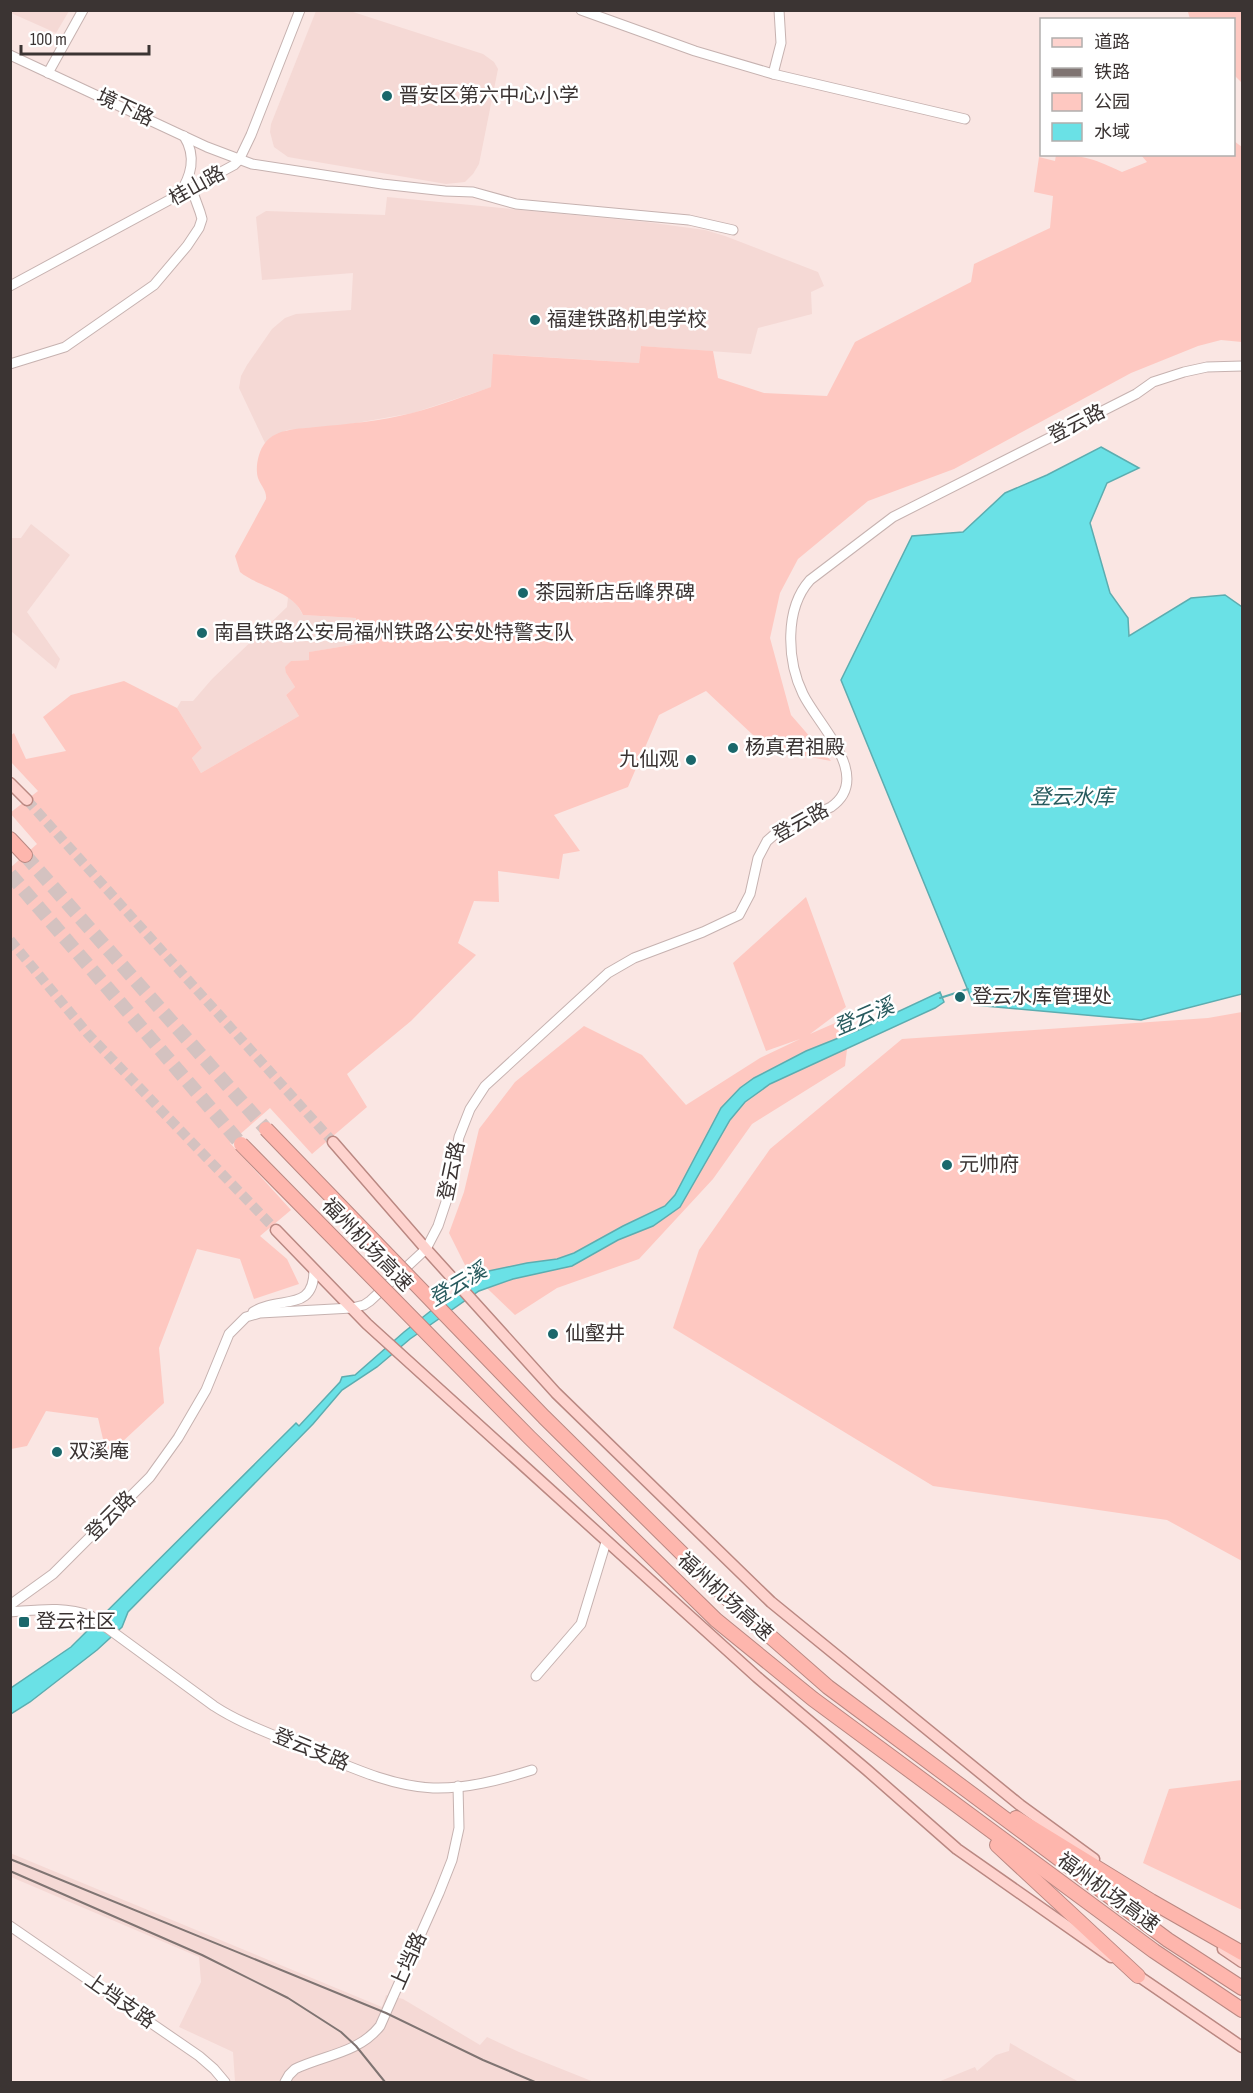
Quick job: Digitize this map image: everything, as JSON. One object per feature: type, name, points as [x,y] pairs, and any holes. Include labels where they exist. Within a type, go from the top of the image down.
[{"type":"highway","points":[[10,839],[25,855]]},
{"type":"highway","name":"福州机场高速","points":[[266,1129],[544,1417],[731,1602],[828,1687],[1149,1926],[1242,1988]]},
{"type":"highway","name":"福州机场高速","points":[[241,1144],[528,1437],[716,1620],[813,1699],[950,1801],[1154,1951],[1242,2010]]},
{"type":"highway","points":[[960,1784],[1151,1901],[1242,1953]]},
{"type":"highway","points":[[950,1801],[1138,1976]]},
{"type":"main road","points":[[10,783],[27,800]]},
{"type":"main road","points":[[333,1142],[426,1250],[556,1393],[771,1602],[1020,1805],[1151,1901],[1242,1962]]},
{"type":"main road","points":[[276,1230],[368,1324],[606,1542],[757,1677],[957,1849],[1242,2047]]},
{"type":"street","points":[[48,73],[83,10]]},
{"type":"street","name":"桂山路","points":[[10,286],[192,190],[227,170],[239,160],[300,10]]},
{"type":"street","points":[[581,10],[695,51],[773,74],[965,119]]},
{"type":"street","points":[[773,74],[781,43],[780,10]]},
{"type":"street","name":"境下路","points":[[10,55],[239,160],[382,184],[473,192],[516,204],[689,220],[733,230]]},
{"type":"street","points":[[178,197],[191,171],[190,150],[184,136]]},
{"type":"street","points":[[10,364],[65,346],[154,285],[200,228],[202,219],[192,190]]},
{"type":"street","name":"登云路","points":[[10,1605],[53,1574],[157,1468],[178,1438],[206,1390],[229,1334],[246,1317],[260,1313],[352,1308],[370,1301],[426,1250],[438,1226],[447,1199],[459,1137],[475,1100],[485,1086],[608,973],[634,958],[726,923],[738,915],[750,894],[758,858],[767,842],[775,834],[831,807],[842,795],[847,780],[845,764],[803,695],[793,661],[791,638],[794,615],[802,591],[810,580],[893,517],[1136,394],[1153,382],[1207,367],[1242,366]]},
{"type":"street","points":[[246,1317],[268,1305],[295,1301],[307,1296],[313,1286],[314,1270]]},
{"type":"street","points":[[257,1309],[277,1306],[325,1305],[352,1308]]},
{"type":"street","points":[[536,1676],[581,1624],[606,1542]]},
{"type":"street","name":"登云支路","points":[[10,1612],[57,1608],[78,1612],[98,1620],[114,1635],[214,1706],[242,1722],[389,1780],[431,1788],[503,1779],[532,1770]]},
{"type":"street","name":"上垱路","points":[[285,2082],[296,2069],[356,2046],[380,2026],[452,1860],[459,1828],[458,1786]]},
{"type":"street","name":"上垱支路","points":[[10,1926],[199,2056],[225,2082]]},
{"type":"shaded area","points":[[11,10],[69,11],[56,33],[11,13]]},
{"type":"shaded area","name":"晋安区第六中心小学","points":[[316,11],[350,11],[483,54],[494,62],[498,69],[479,164],[465,182],[446,184],[288,157],[274,147],[270,132],[271,124]]},
{"type":"shaded area","name":"福建铁路机电学校","points":[[387,197],[646,222],[705,230],[818,272],[824,286],[811,292],[812,314],[758,328],[751,354],[641,346],[639,363],[494,354],[492,387],[413,413],[345,425],[287,430],[265,443],[239,388],[241,376],[272,329],[285,318],[296,314],[351,310],[353,273],[262,280],[256,217],[266,211],[385,215]]},
{"type":"shaded area","points":[[31,524],[70,555],[27,612],[60,659],[56,669],[11,631],[11,538],[21,538]]},
{"type":"shaded area","points":[[288,597],[303,615],[356,618],[357,644],[310,652],[309,660],[291,661],[286,673],[295,687],[286,695],[299,716],[201,773],[192,758],[202,748],[177,708],[181,701],[193,701],[212,679],[287,607]]},
{"type":"shaded area","points":[[10,1853],[382,2007],[386,1995],[403,1999],[480,2045],[487,2037],[594,2082],[235,2081],[233,2052],[179,2027],[201,1982],[199,1957],[11,1877]]},
{"type":"shaded area","points":[[1010,2043],[1079,2082],[938,2082],[975,2067],[977,2071],[996,2055],[1009,2051]]},
{"type":"green space","points":[[1178,11],[1242,11],[1242,83],[1235,76],[1235,18],[1190,18],[1188,12]]},
{"type":"green space","points":[[1235,142],[1242,147],[1242,342],[1221,340],[1198,346],[1131,373],[954,469],[868,501],[798,559],[780,593],[770,638],[791,715],[831,761],[768,749],[706,691],[659,715],[628,787],[554,815],[580,851],[563,854],[559,879],[498,871],[499,902],[474,901],[458,943],[476,955],[411,1021],[347,1074],[367,1107],[312,1154],[270,1108],[230,1143],[291,1210],[260,1236],[287,1259],[299,1284],[254,1299],[240,1259],[197,1249],[159,1348],[164,1403],[107,1456],[98,1418],[46,1411],[27,1446],[11,1449],[10,868],[37,844],[10,813],[38,791],[11,762],[10,736],[14,733],[26,759],[66,751],[43,717],[71,695],[124,681],[177,708],[202,748],[192,758],[201,773],[299,716],[286,695],[295,687],[285,667],[291,661],[309,660],[309,652],[357,644],[356,618],[303,615],[292,600],[240,572],[235,556],[266,499],[257,470],[259,455],[265,443],[276,434],[289,430],[400,416],[491,387],[493,354],[639,363],[641,346],[713,351],[718,378],[764,393],[827,396],[855,342],[971,282],[974,264],[1050,228],[1053,196],[1034,192],[1039,157],[1055,161],[1056,156],[1083,157],[1122,172],[1147,162],[1142,156],[1235,156]]},
{"type":"green space","points":[[806,897],[846,1007],[810,1034],[851,1016],[845,1066],[752,1124],[713,1179],[639,1259],[557,1288],[515,1315],[467,1269],[449,1233],[464,1192],[479,1129],[515,1082],[584,1026],[642,1055],[686,1105],[760,1058],[800,1039],[766,1051],[733,963]]},
{"type":"green space","points":[[1242,1012],[1242,1561],[1167,1520],[933,1486],[673,1328],[699,1250],[770,1149],[902,1039],[1208,1018]]},
{"type":"green space","points":[[1242,1780],[1242,1910],[1143,1863],[1169,1789]]},
{"type":"water","name":"登云水库","points":[[1101,447],[1139,468],[1107,483],[1090,523],[1110,593],[1128,618],[1129,636],[1191,598],[1225,595],[1242,607],[1242,994],[1141,1020],[974,1005],[841,680],[912,536],[963,532],[1005,493],[1047,475]]},
{"type":"water","points":[[940,992],[944,1002],[935,1008],[770,1084],[745,1102],[730,1120],[680,1207],[653,1226],[618,1240],[572,1266],[513,1279],[479,1291],[410,1339],[377,1367],[342,1390],[313,1424],[128,1612],[122,1627],[97,1650],[11,1714],[11,1688],[71,1647],[296,1423],[299,1426],[342,1377],[355,1375],[404,1332],[479,1273],[557,1259],[574,1253],[665,1206],[675,1195],[721,1108],[740,1088],[754,1078],[806,1051],[861,1029]]},
{"type":"waterway","name":"登云溪","points":[[940,998],[968,989]]},
{"type":"tunnel","points":[[27,800],[333,1142]]},
{"type":"tunnel","points":[[25,855],[266,1129]]},
{"type":"tunnel","points":[[10,874],[241,1144]]},
{"type":"tunnel","points":[[10,940],[88,1034],[276,1230]]},
{"type":"railway","points":[[10,1859],[386,2013],[483,2060],[535,2082]]},
{"type":"railway","points":[[10,1871],[202,1955],[288,1998],[341,2032],[356,2046],[385,2082]]},
{"type":"place","name":"晋安区第六中心小学","points":[[387,96]]},
{"type":"place","name":"福建铁路机电学校","points":[[535,320]]},
{"type":"place","name":"茶园新店岳峰界碑","points":[[523,593]]},
{"type":"place","name":"南昌铁路公安局福州铁路公安处特警支队","points":[[202,633]]},
{"type":"place","name":"杨真君祖殿","points":[[733,748]]},
{"type":"place","name":"九仙观","points":[[691,760]]},
{"type":"place","name":"登云水库管理处","points":[[960,997]]},
{"type":"place","name":"元帅府","points":[[947,1165]]},
{"type":"place","name":"仙壑井","points":[[553,1334]]},
{"type":"place","name":"双溪庵","points":[[57,1452]]},
{"type":"place","name":"登云社区","points":[[24,1622]]}]
